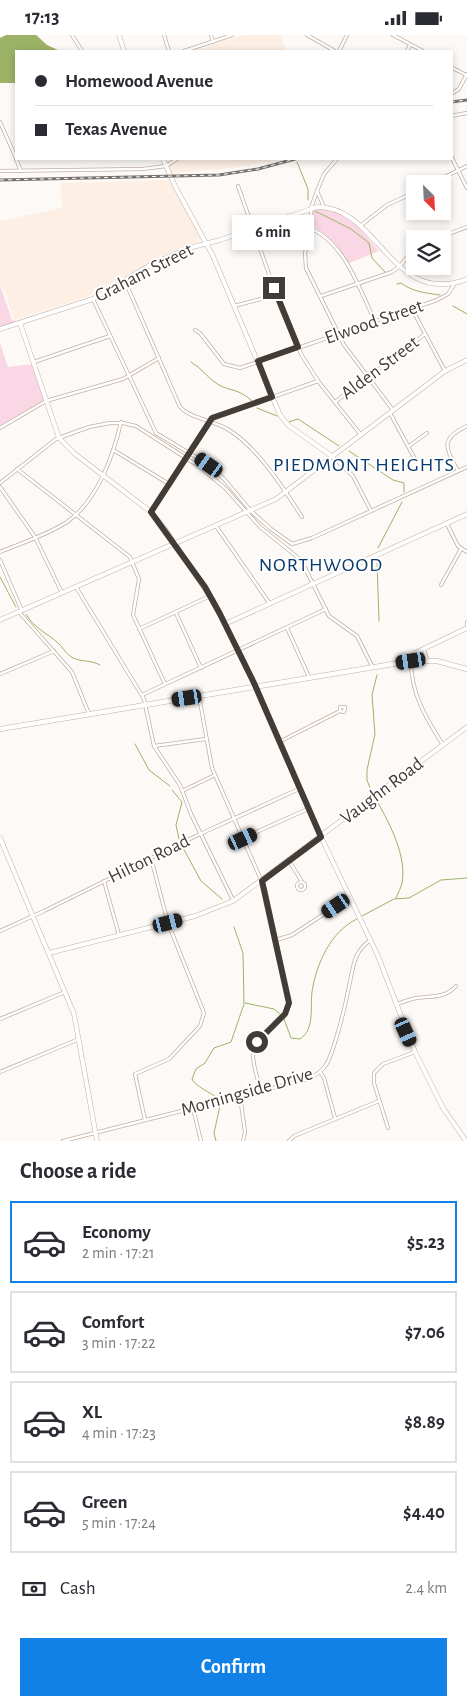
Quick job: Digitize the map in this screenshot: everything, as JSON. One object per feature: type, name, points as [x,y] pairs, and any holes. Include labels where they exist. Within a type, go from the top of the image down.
[{"type":"main road","points":[[0,729],[411,661],[428,661],[467,669]]},
{"type":"street","points":[[72,35],[81,50]]},
{"type":"street","points":[[118,35],[124,50]]},
{"type":"street","points":[[164,35],[169,50]]},
{"type":"street","points":[[211,35],[213,41]]},
{"type":"street","points":[[187,50],[232,35]]},
{"type":"street","points":[[307,35],[335,50]]},
{"type":"street","points":[[338,50],[347,35]]},
{"type":"street","points":[[393,35],[421,50]]},
{"type":"street","points":[[408,50],[410,45]]},
{"type":"street","points":[[453,68],[467,74],[457,91],[453,93]]},
{"type":"street","points":[[453,116],[467,113]]},
{"type":"street","points":[[0,122],[15,156]]},
{"type":"street","points":[[17,160],[21,171]]},
{"type":"street","points":[[163,160],[206,243],[280,415],[288,425],[333,457],[353,476],[371,511]]},
{"type":"street","points":[[0,171],[143,169],[166,166],[175,160]]},
{"type":"street","points":[[337,160],[324,174],[311,208],[312,229],[305,259],[306,268],[347,350],[392,411],[416,461]]},
{"type":"street","points":[[453,160],[467,187]]},
{"type":"street","points":[[448,175],[467,165]]},
{"type":"street","points":[[238,186],[276,295],[298,347],[318,381],[361,435]]},
{"type":"street","points":[[317,191],[324,207]]},
{"type":"street","points":[[360,226],[386,205],[406,196]]},
{"type":"street","name":"Graham Street","points":[[0,329],[93,299],[164,259],[311,208],[324,207],[346,213],[400,267],[434,284],[456,283],[467,279]]},
{"type":"street","points":[[451,233],[467,227]]},
{"type":"street","points":[[312,229],[336,247],[375,321]]},
{"type":"street","points":[[321,297],[387,274],[400,267],[406,259]]},
{"type":"street","points":[[125,281],[180,407],[189,414],[210,420],[243,441],[286,492],[302,517]]},
{"type":"street","name":"Elwood Street","points":[[195,330],[200,333],[226,365],[240,368],[443,297],[456,283]]},
{"type":"street","points":[[234,306],[276,295]]},
{"type":"street","points":[[93,299],[154,429],[159,435],[190,452],[224,479],[251,511],[292,544]]},
{"type":"street","points":[[412,309],[444,371]]},
{"type":"street","points":[[20,323],[60,438],[75,453],[151,512],[210,596],[255,687],[308,809],[371,940],[415,1052],[443,1108],[466,1141]]},
{"type":"street","name":"Alden Street","points":[[336,402],[424,334]]},
{"type":"street","points":[[34,362],[110,336]]},
{"type":"street","points":[[0,428],[46,401],[129,376],[159,358]]},
{"type":"street","points":[[0,620],[251,511],[286,492],[444,371],[467,360]]},
{"type":"street","points":[[151,512],[210,420],[215,416],[318,381]]},
{"type":"street","points":[[0,552],[60,526],[75,514],[104,476],[114,451],[122,422]]},
{"type":"street","points":[[0,483],[49,442],[89,427],[122,422],[132,425],[187,457],[217,481],[246,513],[303,564],[326,609],[335,622],[356,636],[373,668]]},
{"type":"street","points":[[458,471],[447,443],[452,434],[467,427]]},
{"type":"street","points":[[147,433],[154,429]]},
{"type":"street","points":[[409,446],[427,433]]},
{"type":"street","points":[[114,451],[169,484]]},
{"type":"street","points":[[288,551],[292,544],[312,538],[467,467]]},
{"type":"street","points":[[17,469],[130,557],[139,582],[133,611],[139,629],[165,685]]},
{"type":"street","points":[[0,487],[35,537],[62,593]]},
{"type":"street","points":[[225,624],[467,514]]},
{"type":"street","points":[[447,524],[461,549],[467,552]]},
{"type":"street","points":[[216,526],[270,604]]},
{"type":"street","points":[[441,585],[461,549]]},
{"type":"street","points":[[0,560],[20,611],[77,679],[89,714]]},
{"type":"street","points":[[76,587],[142,695],[146,705],[154,746],[171,770],[182,791],[200,834],[233,901]]},
{"type":"street","points":[[139,629],[210,596]]},
{"type":"street","points":[[142,695],[326,609]]},
{"type":"street","points":[[176,612],[201,668]]},
{"type":"street","points":[[444,745],[429,723],[415,694],[410,657],[467,625]]},
{"type":"street","points":[[287,628],[309,678]]},
{"type":"street","points":[[424,650],[428,661]]},
{"type":"street","points":[[0,674],[54,651]]},
{"type":"street","points":[[199,696],[206,739],[215,775],[262,881],[276,940],[288,1006],[285,1014],[259,1039],[254,1049],[254,1063],[261,1091]]},
{"type":"street","points":[[278,743],[340,711]]},
{"type":"street","name":"Vaughn Road","points":[[49,953],[205,913],[233,901],[467,727]]},
{"type":"street","points":[[154,746],[206,739]]},
{"type":"street","points":[[182,791],[215,775]]},
{"type":"street","name":"Hilton Road","points":[[0,931],[34,917],[200,834],[299,789]]},
{"type":"street","points":[[243,839],[308,809]]},
{"type":"street","points":[[0,838],[76,1019],[97,1141]]},
{"type":"street","points":[[145,1121],[135,1074],[169,1059],[200,1026],[204,1017],[203,1008],[168,923],[151,858]]},
{"type":"street","points":[[289,861],[301,880]]},
{"type":"street","points":[[104,881],[119,935]]},
{"type":"street","points":[[276,940],[292,935],[350,897]]},
{"type":"street","name":"Morningside Drive","points":[[63,1141],[308,1079],[320,1072],[326,1065],[331,1052],[348,993],[356,955],[363,945],[371,940]]},
{"type":"street","points":[[397,1005],[415,998],[437,996],[450,991],[456,986]]},
{"type":"street","points":[[0,1019],[65,992]]},
{"type":"street","points":[[0,1072],[80,1039]]},
{"type":"street","points":[[388,1128],[378,1101],[373,1079],[376,1070],[383,1064],[415,1052]]},
{"type":"street","points":[[320,1072],[324,1078],[336,1118]]},
{"type":"street","points":[[240,1096],[245,1132],[243,1141]]},
{"type":"street","points":[[289,1141],[294,1136],[378,1101]]},
{"type":"street","points":[[193,1108],[201,1141]]},
{"type":"shaded area","points":[[6,35],[36,35],[47,45],[58,50],[15,50],[15,83],[0,83],[0,38]]},
{"type":"shaded area","points":[[242,35],[281,35],[286,50],[197,50]]},
{"type":"shaded area","points":[[173,160],[278,160],[236,168],[171,173],[168,164]]},
{"type":"shaded area","points":[[169,180],[201,237],[199,241],[162,256],[85,298],[14,320],[5,291],[0,284],[0,221],[62,208],[61,183]]},
{"type":"shaded area","points":[[314,209],[336,212],[345,216],[359,227],[379,251],[347,264],[332,242],[314,226],[312,211]]},
{"type":"shaded area","points":[[0,285],[12,320],[16,321],[0,327]]},
{"type":"shaded area","points":[[0,343],[8,367],[32,364],[44,397],[42,401],[0,426]]},
{"type":"waterway","points":[[297,162],[308,189],[308,200]]},
{"type":"waterway","points":[[315,211],[351,229],[369,243],[372,258],[385,272]]},
{"type":"waterway","points":[[397,284],[401,283],[415,290],[440,295]]},
{"type":"waterway","points":[[453,306],[467,314]]},
{"type":"waterway","points":[[191,362],[215,383],[239,392],[252,401]]},
{"type":"waterway","points":[[257,408],[277,416]]},
{"type":"waterway","points":[[289,422],[298,419],[339,446]]},
{"type":"waterway","points":[[349,451],[393,480],[404,483],[404,492]]},
{"type":"waterway","points":[[378,548],[402,502]]},
{"type":"waterway","points":[[377,561],[379,621]]},
{"type":"waterway","points":[[0,577],[16,607]]},
{"type":"waterway","points":[[26,614],[41,631],[55,640],[71,656],[100,665]]},
{"type":"waterway","points":[[372,793],[367,780],[367,770],[375,734],[372,695],[377,675]]},
{"type":"waterway","points":[[135,744],[149,770],[170,786]]},
{"type":"waterway","points":[[172,790],[182,802],[176,825],[179,839]]},
{"type":"waterway","points":[[378,803],[388,821],[402,862],[402,883],[396,898]]},
{"type":"waterway","points":[[182,846],[201,881],[222,899]]},
{"type":"waterway","points":[[362,916],[394,899],[409,898],[441,880],[467,878]]},
{"type":"waterway","points":[[284,1019],[291,1038],[300,1039],[305,1035],[310,1024],[312,992],[321,960],[332,940],[348,924],[357,919]]},
{"type":"waterway","points":[[218,1098],[200,1087],[192,1079],[196,1069],[205,1063],[214,1048],[231,1042],[244,1004],[243,953],[234,927]]},
{"type":"waterway","points":[[245,1003],[274,1009],[281,1015]]},
{"type":"waterway","points":[[216,1141],[214,1133],[220,1106]]},
{"type":"railway","points":[[453,102],[467,100]]},
{"type":"railway","points":[[0,180],[219,175],[258,169],[291,160]]},
{"type":"district","name":"PIEDMONT HEIGHTS","points":[[364,465]]},
{"type":"district","name":"NORTHWOOD","points":[[321,565]]},
{"type":"route","points":[[257,1042],[285,1014],[289,1003],[268,901],[262,881],[321,837],[279,746],[254,683],[220,614],[205,587],[151,512],[212,418],[272,397],[258,361],[298,347],[274,288]]}]
